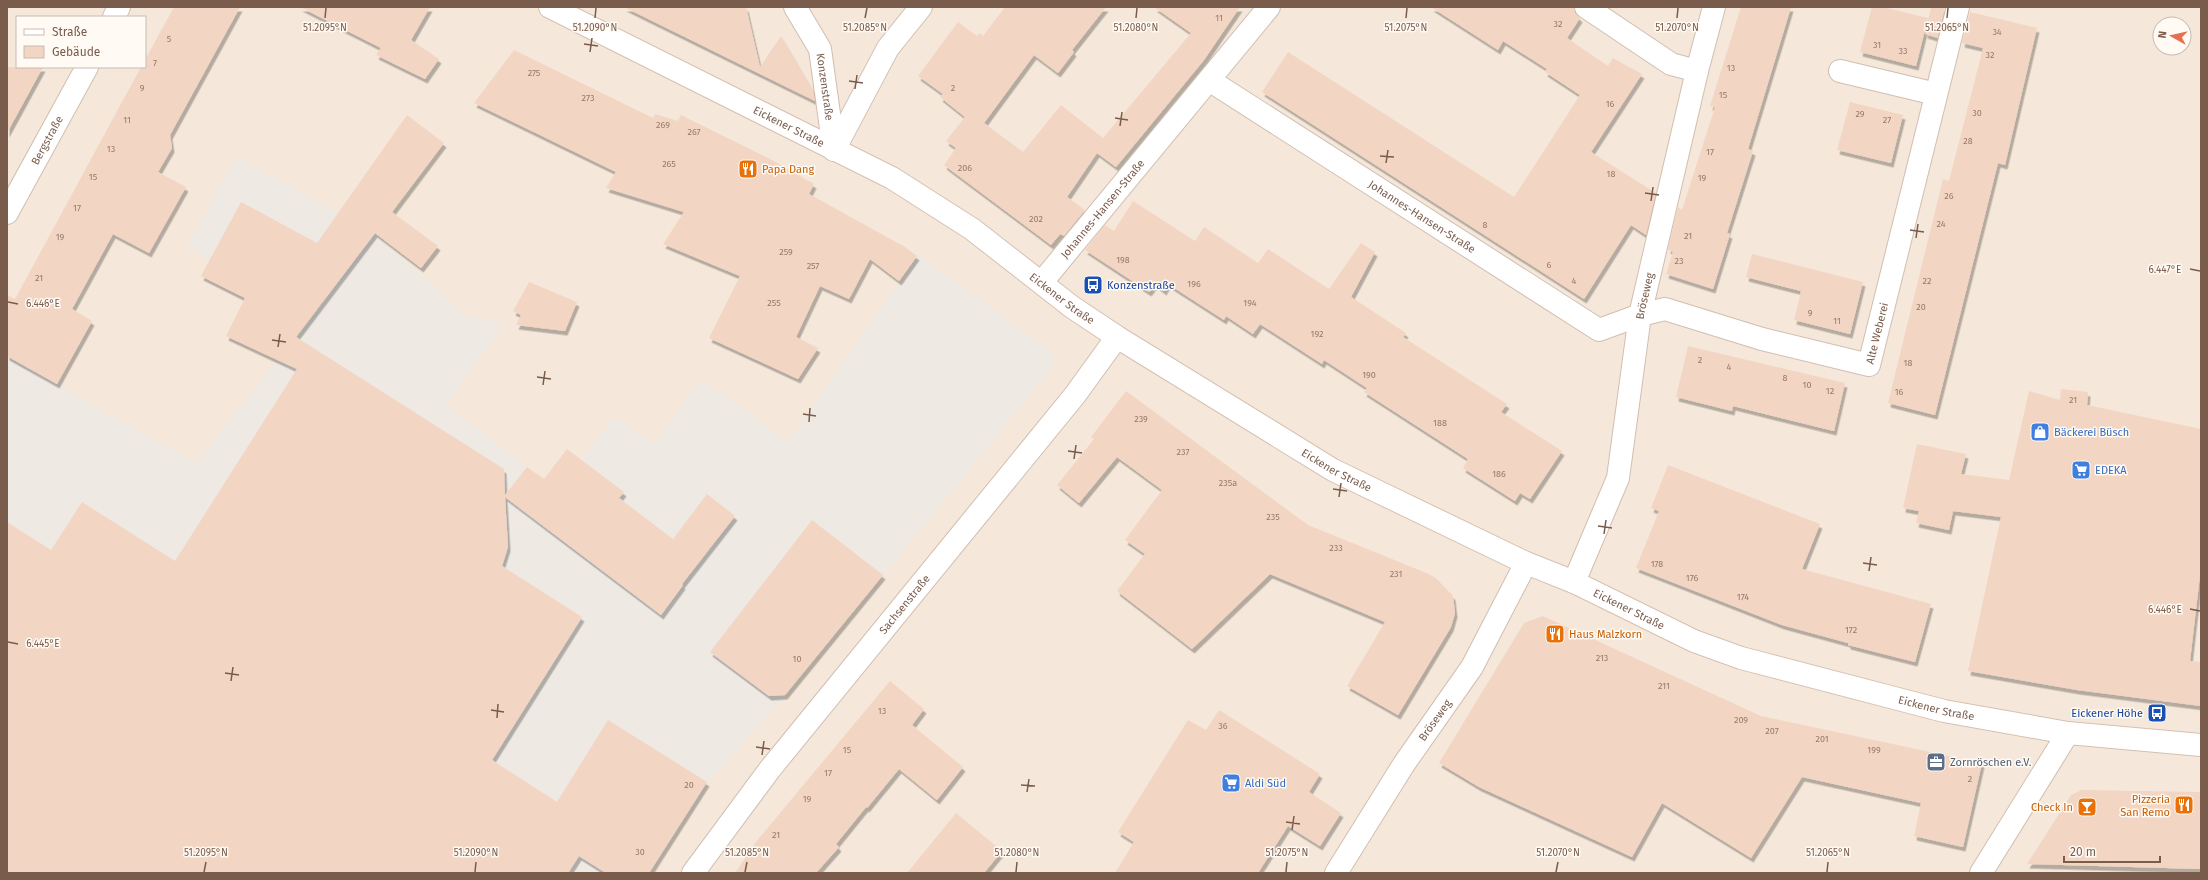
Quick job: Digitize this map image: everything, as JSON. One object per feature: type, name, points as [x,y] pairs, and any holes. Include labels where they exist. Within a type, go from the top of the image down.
[{"type":"street","points":[[114,16],[119,7]]},
{"type":"street","name":"Eickener Straße","points":[[550,7],[892,178],[972,229],[1042,282],[1072,307],[1117,337],[1333,470],[1526,563],[1574,582],[1694,641],[1741,658],[1944,711],[2068,733],[2201,745]]},
{"type":"street","name":"Konzenstraße","points":[[794,7],[820,49],[834,150]]},
{"type":"street","points":[[834,150],[888,48],[921,7]]},
{"type":"street","name":"Johannes-Hansen-Straße","points":[[1042,282],[1269,7]]},
{"type":"street","points":[[1586,7],[1670,64],[1697,71]]},
{"type":"street","name":"Bröseweg","points":[[1574,582],[1618,478],[1640,315],[1697,71],[1714,7]]},
{"type":"street","name":"Alte Weberei","points":[[1640,315],[1665,309],[1762,339],[1869,365],[1958,7]]},
{"type":"street","name":"Bergstraße","points":[[7,213],[86,68]]},
{"type":"street","points":[[1840,71],[1936,94]]},
{"type":"street","name":"Johannes-Hansen-Straße","points":[[1209,80],[1599,330],[1640,315]]},
{"type":"street","name":"Sachsenstraße","points":[[693,873],[770,768],[1070,401],[1117,337]]},
{"type":"street","name":"Bröseweg","points":[[1336,873],[1404,764],[1472,668],[1526,563]]},
{"type":"street","points":[[1981,873],[2068,733]]},
{"type":"shaded area","points":[[7,7],[2201,7],[2201,873],[7,873]]},
{"type":"shaded area","points":[[236,156],[376,234],[466,316],[505,323],[446,405],[559,491],[613,417],[655,444],[699,381],[728,397],[787,442],[919,255],[1049,350],[1052,353],[1054,363],[1051,369],[783,698],[709,782],[649,873],[7,873],[7,357],[196,463],[312,316],[187,247]]},
{"type":"building","points":[[174,7],[240,7],[170,135],[172,148],[158,172],[186,187],[149,253],[113,234],[72,309],[92,321],[57,384],[7,356],[7,295],[15,299],[140,68],[146,68],[146,58]]},
{"type":"building","points":[[300,7],[430,7],[411,40],[439,59],[425,79],[376,55],[381,48]]},
{"type":"building","points":[[624,7],[746,7],[760,67],[781,36],[813,90],[815,101]]},
{"type":"building","points":[[1005,7],[1106,7],[1072,50],[1074,52],[1058,73],[1034,55],[984,123],[1023,152],[1061,105],[1103,138],[1191,33],[1154,7],[1240,7],[1204,60],[1116,167],[1097,153],[1067,197],[1085,210],[1064,236],[1060,234],[1051,245],[944,165],[956,148],[946,141],[965,117],[940,97],[943,94],[918,76],[958,22],[977,36],[980,33],[983,36]]},
{"type":"building","points":[[1431,7],[1574,7],[1575,13],[1580,18],[1567,38],[1608,66],[1613,58],[1642,74],[1591,152],[1656,193],[1646,235],[1631,225],[1584,299],[1262,92],[1288,52],[1514,197],[1580,95],[1545,72],[1547,69],[1503,41],[1498,50]]},
{"type":"building","points":[[1741,7],[1791,7],[1748,149],[1753,151],[1727,233],[1730,234],[1713,289],[1666,274],[1673,252],[1668,249],[1678,207],[1682,210],[1715,107],[1710,106]]},
{"type":"building","points":[[1872,7],[1883,7],[1928,18],[1916,66],[1860,52]]},
{"type":"building","points":[[1931,7],[1945,7],[1938,38],[1925,34]]},
{"type":"building","points":[[1970,12],[2037,28],[2005,165],[1998,163],[1935,415],[1888,403],[1943,179],[1949,181],[1983,48],[1962,43]]},
{"type":"building","points":[[514,50],[653,118],[655,114],[678,121],[681,115],[772,160],[814,184],[809,194],[905,247],[917,256],[899,281],[870,259],[849,299],[820,286],[796,337],[818,348],[798,379],[709,338],[740,276],[663,244],[684,212],[606,188],[616,172],[474,103]]},
{"type":"building","points":[[7,67],[42,68],[7,133]]},
{"type":"building","points":[[1850,102],[1903,115],[1891,163],[1837,150]]},
{"type":"building","points":[[407,115],[444,143],[392,212],[438,246],[421,268],[375,233],[296,337],[504,469],[505,495],[527,467],[544,479],[567,449],[624,492],[619,498],[673,539],[707,494],[735,516],[682,584],[683,585],[661,615],[505,497],[508,547],[502,566],[582,617],[492,760],[557,802],[608,720],[707,782],[649,873],[606,873],[579,856],[568,873],[7,873],[7,522],[51,550],[82,502],[175,561],[297,369],[226,336],[245,298],[201,276],[241,202],[317,243]]},
{"type":"building","points":[[1133,201],[1195,241],[1204,227],[1258,263],[1268,249],[1329,289],[1361,243],[1375,252],[1351,297],[1406,333],[1403,337],[1507,404],[1501,412],[1562,451],[1530,499],[1520,493],[1515,501],[1463,468],[1468,459],[1364,392],[1367,388],[1324,360],[1322,364],[1260,324],[1253,334],[1226,316],[1224,320],[1168,284],[1164,291],[1155,284],[1149,292],[1085,250],[1105,225],[1114,231]]},
{"type":"building","points":[[1752,254],[1863,282],[1850,334],[1794,320],[1801,291],[1746,277]]},
{"type":"building","points":[[529,282],[577,302],[565,331],[516,325],[521,315],[513,311]]},
{"type":"building","points":[[1688,346],[1845,383],[1834,431],[1733,406],[1732,411],[1676,397]]},
{"type":"building","points":[[2061,389],[2088,392],[2087,405],[2201,429],[2201,566],[2190,661],[2201,662],[2201,706],[2077,690],[1968,671],[2001,517],[1953,511],[1949,530],[1916,523],[1919,511],[1903,508],[1917,444],[1966,454],[1961,474],[2009,480],[2029,391],[2060,400]]},
{"type":"building","points":[[1126,391],[1308,525],[1429,574],[1437,579],[1453,596],[1455,613],[1451,627],[1398,715],[1347,686],[1385,622],[1270,574],[1192,649],[1117,591],[1145,554],[1125,540],[1162,490],[1117,457],[1079,503],[1057,485],[1094,439],[1091,437]]},
{"type":"building","points":[[1668,465],[1820,524],[1802,569],[1931,604],[1915,662],[1848,645],[1848,643],[1782,625],[1636,568],[1659,511],[1651,508]]},
{"type":"building","points":[[812,520],[883,575],[785,695],[769,696],[710,652]]},
{"type":"building","points":[[1543,616],[1761,716],[1982,763],[1963,847],[1914,836],[1921,803],[1802,777],[1751,858],[1662,803],[1632,857],[1479,787],[1439,763],[1524,623]]},
{"type":"building","points":[[890,681],[924,709],[912,725],[963,767],[937,800],[899,769],[836,844],[839,847],[816,873],[735,873],[755,843]]},
{"type":"building","name":"Aldi Süd","points":[[1219,710],[1320,774],[1309,792],[1341,813],[1320,846],[1288,826],[1258,873],[1115,873],[1134,842],[1118,832],[1188,720],[1206,730]]},
{"type":"building","points":[[2082,790],[2201,792],[2201,869],[2027,864],[2071,795]]},
{"type":"building","points":[[956,813],[1002,851],[984,873],[907,873]]},
{"type":"place","name":"Papa Dang","points":[[748,169]]},
{"type":"place","name":"Konzenstraße","points":[[1093,285]]},
{"type":"place","name":"Bäckerei Büsch","points":[[2040,432]]},
{"type":"place","name":"EDEKA","points":[[2081,470]]},
{"type":"place","name":"Haus Malzkorn","points":[[1555,634]]},
{"type":"place","name":"Eickener Höhe","points":[[2157,713]]},
{"type":"place","name":"Zornröschen e.V.","points":[[1936,762]]},
{"type":"place","name":"Aldi Süd","points":[[1231,783]]},
{"type":"place","name":"Pizzeria San Remo","points":[[2184,805]]},
{"type":"place","name":"Check In","points":[[2087,807]]}]
